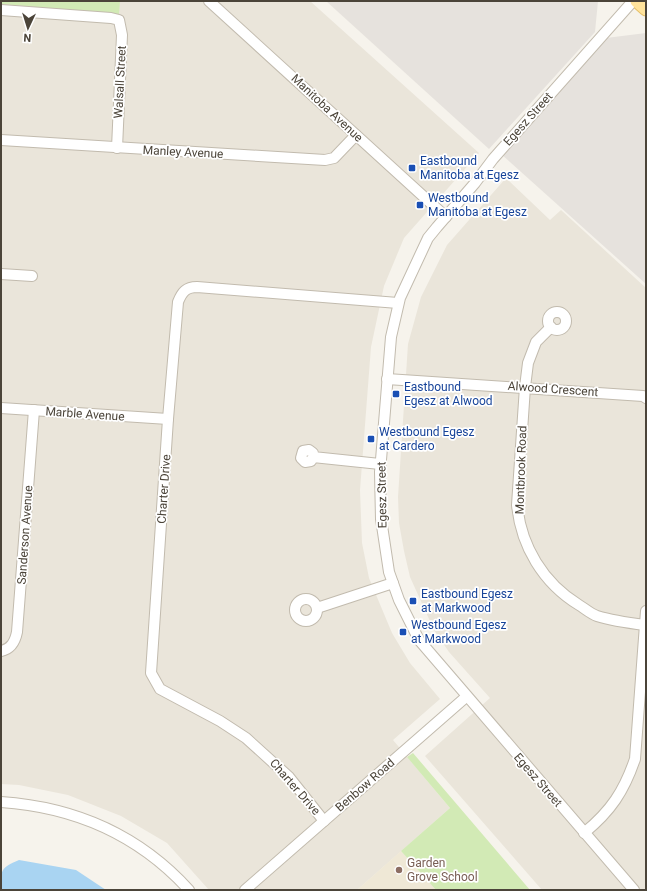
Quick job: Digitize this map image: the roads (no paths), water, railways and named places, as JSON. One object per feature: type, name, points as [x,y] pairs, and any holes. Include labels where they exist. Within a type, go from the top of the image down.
[{"type":"main road","points":[[637,1],[646,9]]},
{"type":"street","name":"Manitoba Avenue","points":[[209,1],[446,217]]},
{"type":"street","name":"Egesz Street","points":[[633,1],[493,159],[428,238],[407,280],[398,303],[391,337],[380,464],[381,519],[384,548],[399,600],[419,640],[634,890]]},
{"type":"street","name":"Walsall Street","points":[[1,10],[115,18],[119,20],[122,35],[116,148]]},
{"type":"street","name":"Manley Avenue","points":[[1,140],[325,160],[334,158],[356,135]]},
{"type":"street","points":[[1,274],[32,276]]},
{"type":"street","name":"Charter Drive","points":[[324,821],[289,777],[246,738],[220,721],[160,689],[153,680],[151,673],[168,419],[178,302],[182,293],[189,287],[398,303]]},
{"type":"street","name":"Montbrook Road","points":[[551,327],[536,342],[531,351],[524,387],[517,505],[519,522],[531,556],[555,587],[572,601],[595,615],[618,621],[645,625]]},
{"type":"street","name":"Alwood Crescent","points":[[387,379],[524,387],[643,396],[646,398]]},
{"type":"street","name":"Marble Avenue","points":[[1,408],[168,419]]},
{"type":"street","name":"Sanderson Avenue","points":[[1,651],[11,647],[16,640],[34,410]]},
{"type":"street","points":[[313,457],[380,464]]},
{"type":"street","points":[[317,608],[393,583]]},
{"type":"street","points":[[584,833],[597,822],[618,798],[627,782],[635,759],[646,611]]},
{"type":"street","name":"Benbow Road","points":[[245,890],[466,696]]},
{"type":"street","points":[[1,802],[37,805],[54,809],[101,825],[150,855],[171,871],[189,890]]},
{"type":"water","points":[[19,860],[76,870],[106,890],[1,890],[3,870],[8,865]]},
{"type":"place","name":"Eastbound Manitoba at Egesz","points":[[412,168]]},
{"type":"place","name":"Westbound Manitoba at Egesz","points":[[420,205]]},
{"type":"place","name":"Eastbound Egesz at Alwood","points":[[396,394]]},
{"type":"place","name":"Westbound Egesz at Cardero","points":[[371,439]]},
{"type":"place","name":"Eastbound Egesz at Markwood","points":[[413,601]]},
{"type":"place","name":"Westbound Egesz at Markwood","points":[[403,632]]},
{"type":"place","name":"Garden Grove School","points":[[399,870]]}]
